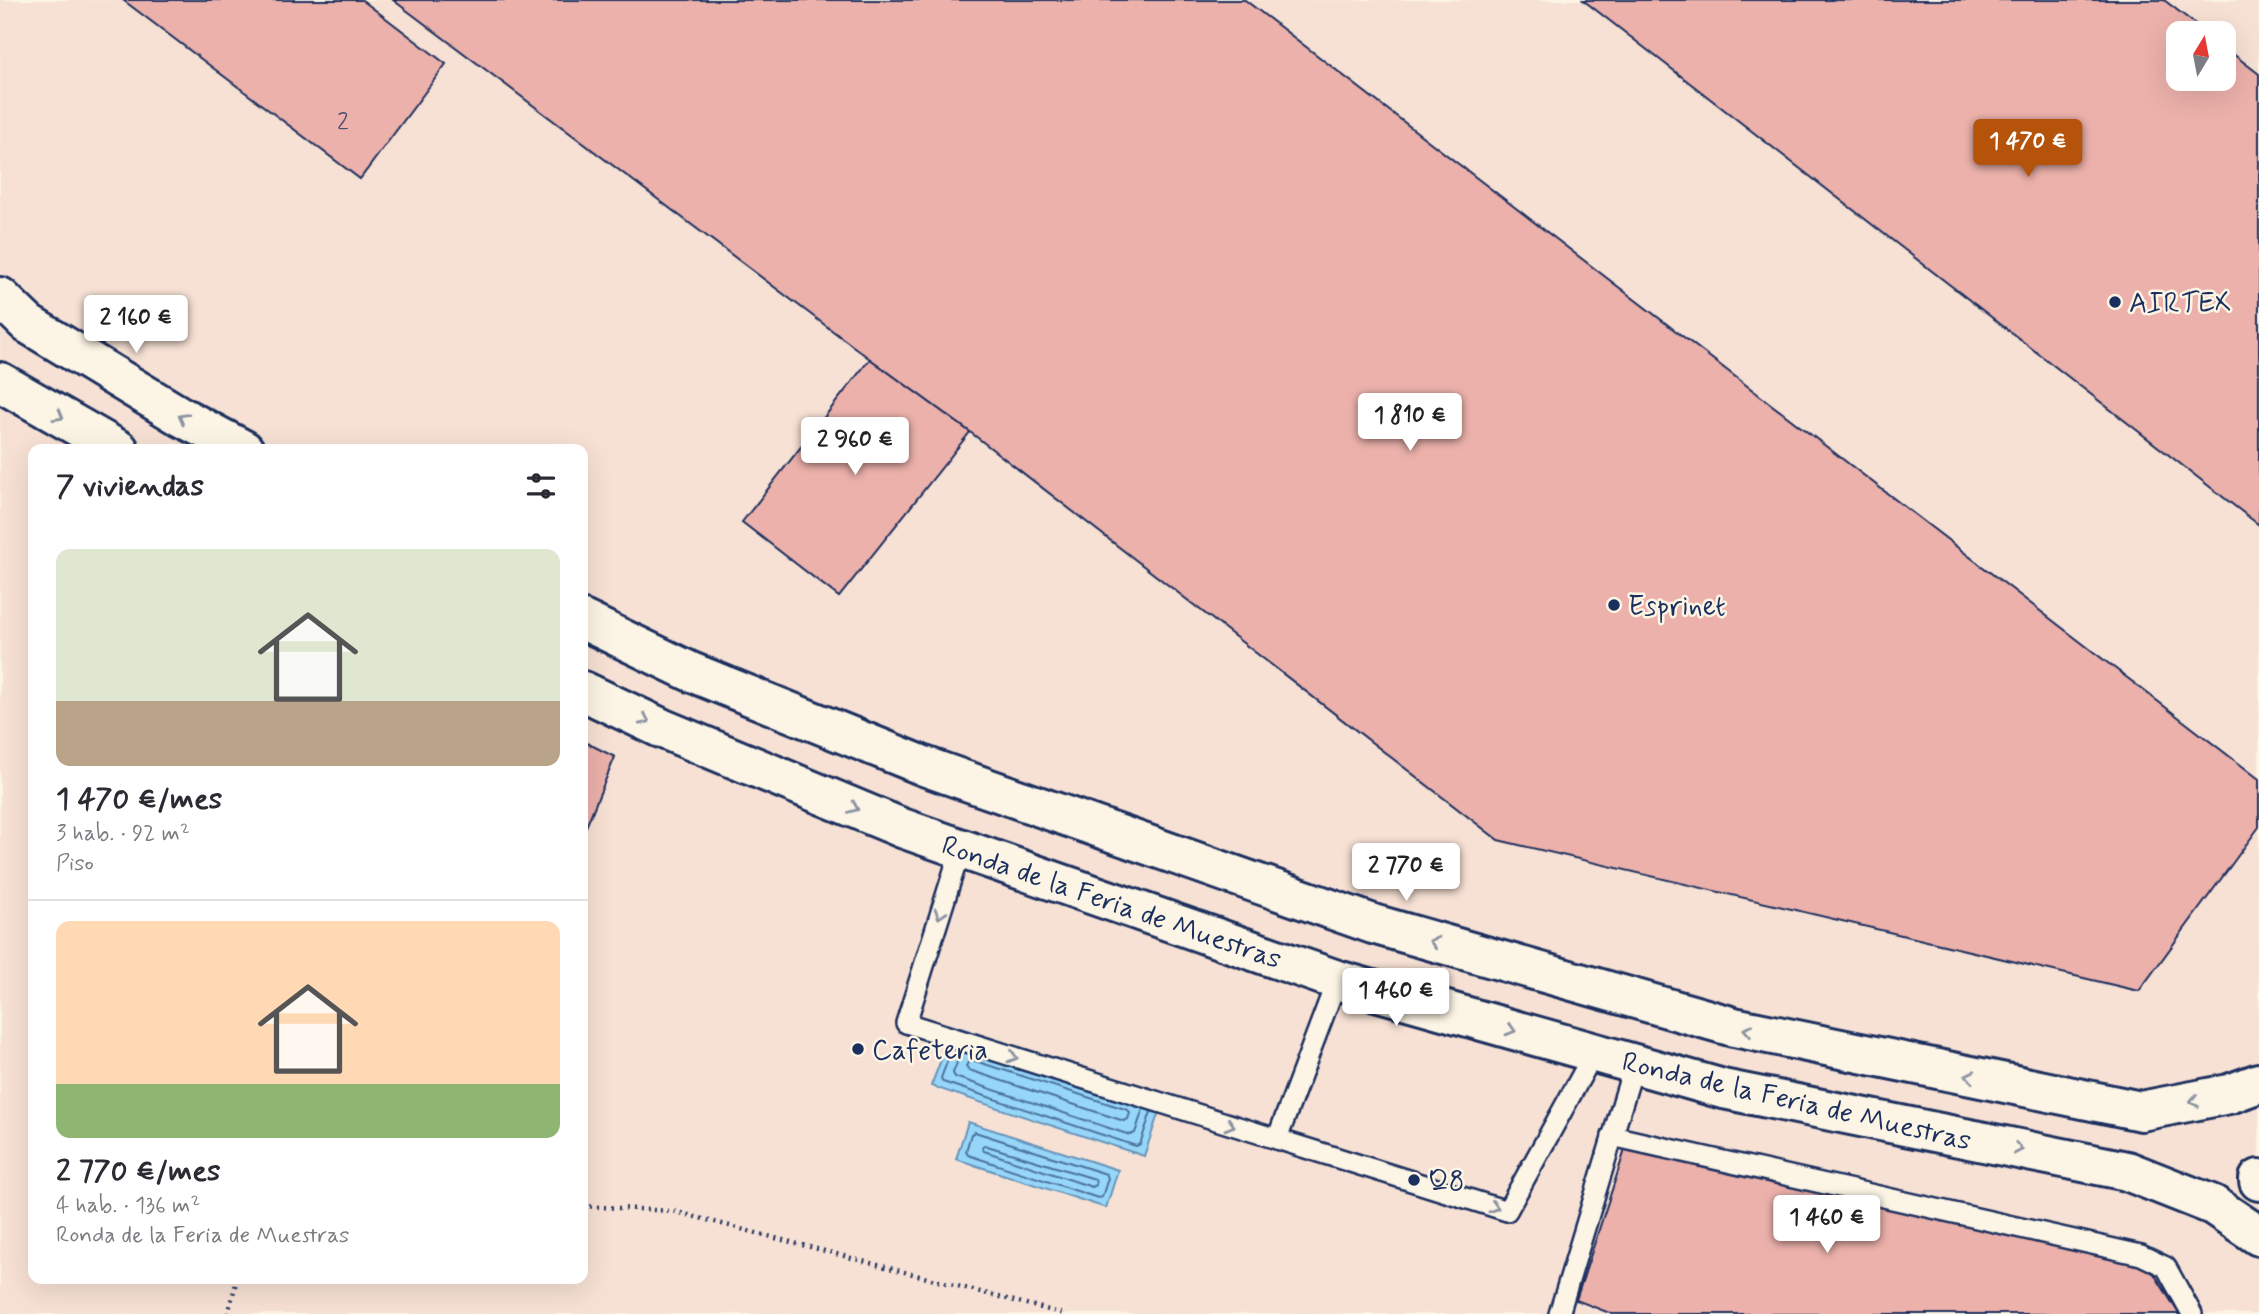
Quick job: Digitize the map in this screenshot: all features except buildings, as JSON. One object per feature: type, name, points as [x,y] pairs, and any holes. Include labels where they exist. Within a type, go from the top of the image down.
[{"type":"street","points":[[0,297],[28,324],[180,416],[233,444]]},
{"type":"street","points":[[0,382],[108,444]]},
{"type":"street","name":"Ronda de la Feria de Muestras","points":[[588,622],[691,672],[924,766],[1373,924],[1734,1027],[2141,1111],[2229,1094],[2259,1083]]},
{"type":"street","name":"Ronda de la Feria de Muestras","points":[[588,693],[673,733],[902,828],[1338,980],[1723,1089],[2127,1171],[2213,1205],[2259,1236]]},
{"type":"lane","points":[[961,848],[906,1023],[1507,1211],[1594,1053]]},
{"type":"lane","points":[[1276,1139],[1338,980]]},
{"type":"lane","points":[[1559,1314],[1634,1065]]},
{"type":"lane","points":[[1612,1136],[2141,1255],[2166,1267],[2192,1314]]},
{"type":"path","points":[[588,1206],[673,1212],[1064,1314]]},
{"type":"path","points":[[228,1314],[236,1284]]},
{"type":"shaded area","points":[[0,0],[2259,0],[2259,1314],[0,1314]]},
{"type":"water","points":[[954,1026],[1165,1094],[1144,1156],[931,1086]]},
{"type":"water","points":[[968,1122],[1118,1170],[1106,1208],[956,1159]]},
{"type":"place","name":"AIRTEX","points":[[2115,302]]},
{"type":"place","name":"Esprinet","points":[[1614,605]]},
{"type":"place","name":"Cafeteria","points":[[858,1049]]},
{"type":"place","name":"Q8","points":[[1414,1180]]}]
